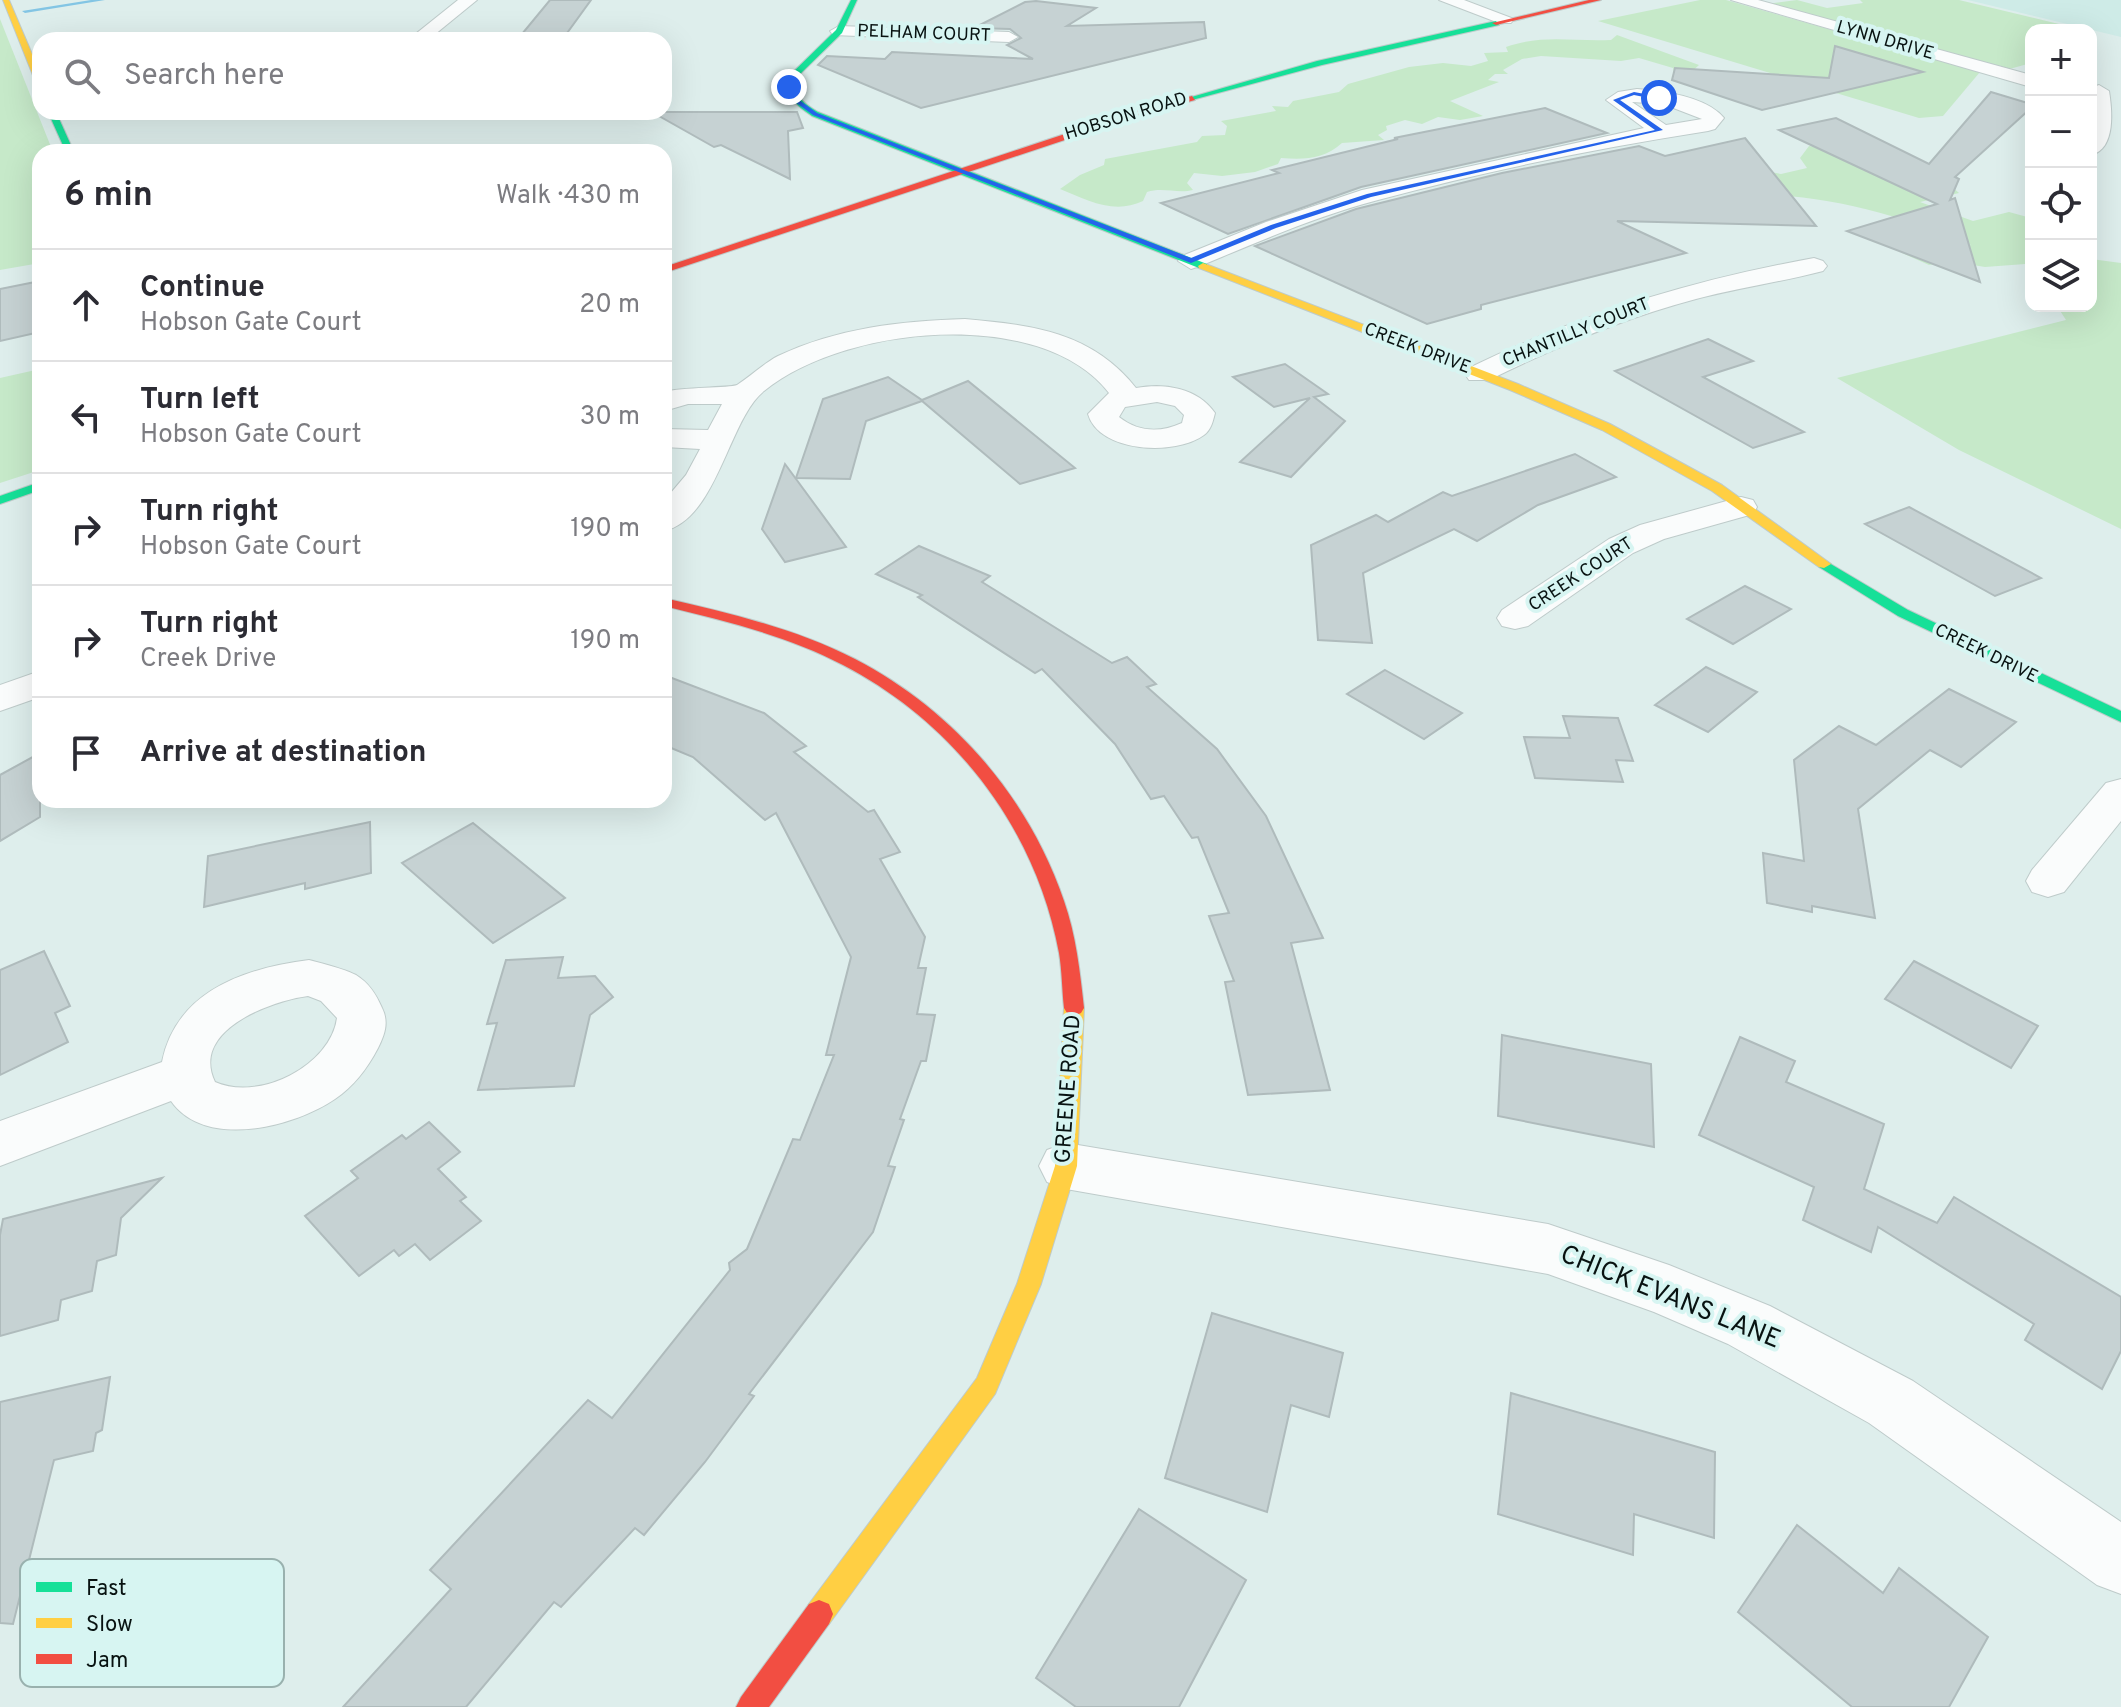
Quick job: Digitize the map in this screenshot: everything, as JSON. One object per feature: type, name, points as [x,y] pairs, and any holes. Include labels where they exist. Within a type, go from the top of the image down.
[{"type":"street","points":[[6,0],[32,63]]},
{"type":"street","points":[[427,32],[469,0]]},
{"type":"street","name":"CREEK DRIVE","points":[[854,0],[839,31],[791,78],[789,87],[793,98],[815,114],[1558,405],[1645,446],[1717,488],[1832,570],[1903,613],[2121,717]]},
{"type":"street","points":[[1447,0],[1505,19]]},
{"type":"street","name":"HOBSON ROAD","points":[[672,267],[957,170],[1248,82],[1505,19],[1598,0]]},
{"type":"street","name":"LYNN DRIVE","points":[[1739,0],[2025,79]]},
{"type":"street","name":"PELHAM COURT","points":[[839,31],[1009,37]]},
{"type":"street","points":[[2097,91],[2121,93]]},
{"type":"street","points":[[2097,98],[2103,121],[2097,135]]},
{"type":"street","points":[[60,120],[68,144]]},
{"type":"street","points":[[1191,261],[1274,227],[1370,195],[1660,130]]},
{"type":"street","name":"CHANTILLY COURT","points":[[1479,374],[1616,313],[1721,284],[1814,266]]},
{"type":"street","points":[[672,511],[704,472],[745,395],[773,370],[823,347],[878,334],[939,329],[1006,332],[1077,351],[1098,363],[1127,396]]},
{"type":"street","points":[[672,399],[686,395],[745,395]]},
{"type":"street","points":[[672,438],[719,440]]},
{"type":"street","points":[[0,500],[32,489]]},
{"type":"street","name":"CREEK COURT","points":[[1515,618],[1621,546],[1652,532],[1741,507]]},
{"type":"street","name":"GREENE ROAD","points":[[672,604],[747,621],[849,662],[920,708],[950,733],[998,787],[1023,826],[1048,882],[1067,944],[1075,1033],[1066,1166],[1029,1284],[986,1386],[751,1707]]},
{"type":"street","points":[[0,699],[32,686]]},
{"type":"street","points":[[2048,881],[2121,793]]},
{"type":"street","points":[[0,1144],[184,1075]]},
{"type":"street","name":"CHICK EVANS LANE","points":[[1066,1166],[1548,1249],[1669,1291],[1749,1325],[1891,1402],[2121,1561]]},
{"type":"shaded area","points":[[1968,0],[2121,0],[2121,37],[2097,31],[2097,24],[2067,24]]},
{"type":"green space","points":[[1700,0],[1726,0],[1980,72],[1943,116],[1919,118],[1598,21]]},
{"type":"green space","points":[[1797,0],[1827,8],[1863,3],[1860,0],[1959,0],[2059,24],[2025,24],[2025,65],[2006,70],[1766,4]]},
{"type":"green space","points":[[0,19],[32,99],[32,120],[40,120],[50,144],[32,144],[32,264],[0,270]]},
{"type":"green space","points":[[1617,35],[1699,65],[1687,76],[1674,73],[1673,68],[1639,58],[1621,61],[1541,56],[1522,59],[1503,70],[1508,74],[1495,74],[1488,80],[1499,82],[1450,101],[1483,116],[1460,120],[1438,117],[1422,124],[1405,120],[1386,126],[1387,130],[1378,135],[1384,140],[1342,143],[1314,157],[1281,158],[1278,164],[1255,172],[1222,176],[1194,173],[1187,183],[1193,190],[1147,192],[1143,201],[1122,207],[1101,204],[1060,189],[1080,175],[1104,165],[1105,159],[1197,142],[1202,136],[1225,135],[1227,126],[1221,121],[1276,111],[1272,106],[1288,107],[1293,101],[1339,92],[1348,84],[1409,67],[1443,63],[1471,66],[1488,61],[1484,53],[1508,52],[1506,47],[1520,43],[1611,40]]},
{"type":"green space","points":[[1809,146],[1871,154],[1877,176],[1950,185],[1959,193],[1920,202],[1973,221],[2009,212],[2025,216],[2025,264],[1985,267],[1949,261],[1929,265],[1902,253],[1917,248],[1928,252],[1971,245],[1883,214],[1786,196],[1726,198],[1552,238],[1755,169],[1781,174],[1807,168],[1800,158]]},
{"type":"green space","points":[[2097,260],[2121,263],[2121,529],[1959,450],[1837,378],[2066,320],[2061,312],[2097,312]]},
{"type":"green space","points":[[32,371],[32,473],[0,483],[0,378]]},
{"type":"building","points":[[550,0],[591,0],[568,32],[524,32]]},
{"type":"building","points":[[1025,2],[1096,8],[1067,26],[1204,22],[1206,38],[921,108],[818,65],[827,56],[885,59],[892,52],[1033,59],[1007,45],[1021,38],[1010,29],[974,28]]},
{"type":"building","points":[[1835,46],[1923,72],[1762,110],[1672,80],[1675,68],[1829,78]]},
{"type":"building","points":[[1991,92],[2025,102],[2025,113],[1955,177],[1959,179],[1950,200],[1955,198],[1980,282],[1847,231],[1937,204],[1779,130],[1836,118],[1929,164]]},
{"type":"building","points":[[1545,108],[1607,133],[1361,187],[1228,234],[1161,203],[1279,173],[1272,170],[1398,139],[1394,138]]},
{"type":"building","points":[[672,112],[797,112],[803,128],[788,131],[790,179],[721,145],[714,147],[666,120],[672,120]]},
{"type":"building","points":[[1745,138],[1816,226],[1617,221],[1686,253],[1481,305],[1481,309],[1427,324],[1255,246],[1356,209],[1502,173],[1639,146],[1665,156]]},
{"type":"building","points":[[32,283],[32,334],[0,341],[0,289]]},
{"type":"building","points":[[1708,339],[1753,361],[1703,377],[1804,432],[1753,448],[1615,371]]},
{"type":"building","points":[[1285,364],[1328,394],[1314,397],[1345,421],[1291,477],[1240,462],[1310,398],[1274,407],[1233,377]]},
{"type":"building","points":[[888,377],[922,400],[968,381],[1075,468],[1020,484],[922,401],[866,421],[850,479],[796,478],[823,399]]},
{"type":"building","points":[[1575,454],[1616,477],[1538,505],[1477,541],[1454,529],[1363,573],[1372,643],[1318,640],[1311,545],[1376,515],[1388,522],[1443,492],[1452,496]]},
{"type":"building","points":[[785,464],[846,547],[785,562],[762,529]]},
{"type":"building","points":[[1909,507],[2041,578],[1995,596],[1865,524]]},
{"type":"building","points":[[919,546],[990,576],[982,582],[1112,663],[1127,657],[1156,684],[1147,687],[1217,749],[1266,816],[1323,938],[1291,943],[1330,1090],[1248,1095],[1225,982],[1234,981],[1209,916],[1229,913],[1198,837],[1192,838],[1164,796],[1151,799],[1115,744],[1042,669],[1035,673],[918,597],[922,595],[876,574]]},
{"type":"building","points":[[1745,586],[1791,609],[1733,644],[1687,619]]},
{"type":"building","points":[[1706,667],[1757,692],[1708,732],[1655,705]]},
{"type":"building","points":[[1385,670],[1462,713],[1424,739],[1347,694]]},
{"type":"building","points":[[672,678],[764,713],[806,746],[794,752],[868,812],[874,810],[900,852],[880,859],[925,937],[918,968],[926,968],[917,1014],[935,1015],[926,1061],[921,1061],[900,1119],[904,1120],[888,1166],[895,1167],[873,1232],[749,1394],[754,1396],[705,1462],[644,1535],[635,1528],[561,1607],[554,1602],[466,1707],[343,1707],[451,1589],[430,1570],[588,1400],[612,1418],[730,1270],[729,1263],[747,1249],[793,1139],[800,1140],[834,1055],[826,1055],[851,957],[776,813],[765,820],[693,757],[672,748]]},
{"type":"building","points":[[1949,689],[2016,722],[1961,767],[1930,750],[1858,809],[1875,918],[1812,906],[1812,912],[1767,903],[1763,853],[1804,861],[1794,760],[1839,726],[1876,745]]},
{"type":"building","points":[[1563,716],[1618,718],[1633,761],[1616,760],[1623,782],[1535,778],[1524,737],[1570,738]]},
{"type":"building","points":[[32,757],[32,808],[40,808],[40,817],[0,841],[0,775]]},
{"type":"building","points":[[370,822],[371,873],[305,889],[305,883],[204,907],[208,856]]},
{"type":"building","points":[[473,823],[565,898],[493,943],[402,863]]},
{"type":"building","points":[[44,951],[70,1006],[55,1013],[68,1042],[0,1075],[0,970]]},
{"type":"building","points":[[563,957],[558,978],[595,976],[613,997],[590,1015],[574,1086],[478,1090],[497,1023],[487,1024],[506,960]]},
{"type":"building","points":[[1914,961],[2038,1026],[2011,1068],[1885,999]]},
{"type":"building","points":[[1502,1035],[1651,1064],[1654,1147],[1498,1116]]},
{"type":"building","points":[[1740,1037],[1795,1061],[1786,1082],[1884,1124],[1864,1189],[1937,1223],[1954,1197],[2121,1297],[2121,1351],[2102,1389],[2025,1340],[2034,1324],[1878,1227],[1871,1252],[1803,1220],[1814,1187],[1699,1135]]},
{"type":"building","points":[[429,1122],[460,1152],[438,1169],[466,1197],[460,1201],[481,1221],[430,1260],[415,1244],[399,1256],[394,1250],[359,1276],[305,1216],[358,1178],[351,1171],[402,1135],[406,1139]]},
{"type":"building","points":[[162,1178],[121,1218],[116,1255],[97,1261],[92,1291],[61,1300],[58,1320],[0,1336],[0,1235],[3,1219]]},
{"type":"building","points":[[1212,1313],[1343,1353],[1329,1417],[1291,1405],[1267,1512],[1165,1478]]},
{"type":"building","points":[[110,1377],[102,1430],[96,1433],[93,1451],[54,1460],[29,1559],[20,1559],[20,1596],[13,1624],[0,1623],[0,1402]]},
{"type":"building","points":[[1511,1393],[1715,1452],[1714,1538],[1634,1514],[1633,1555],[1498,1514]]},
{"type":"building","points":[[1139,1509],[1246,1580],[1179,1707],[1076,1707],[1036,1678]]},
{"type":"building","points":[[1797,1525],[1883,1593],[1899,1568],[1988,1637],[1949,1707],[1852,1707],[1738,1612]]},
{"type":"waterway","points":[[25,11],[102,0]]},
{"type":"traffic: fast","points":[[854,0],[839,31],[791,78],[793,95],[804,107],[815,114],[1203,266]]},
{"type":"traffic: fast","points":[[1192,98],[1320,63],[1496,23]]},
{"type":"traffic: fast","points":[[56,120],[66,144]]},
{"type":"traffic: fast","points":[[0,500],[32,489]]},
{"type":"traffic: fast","points":[[1824,564],[1903,613],[2121,717]]},
{"type":"traffic: slow","points":[[6,0],[32,63]]},
{"type":"traffic: slow","points":[[1203,266],[1514,387],[1606,427],[1717,488],[1824,564]]},
{"type":"traffic: slow","points":[[819,1614],[986,1386],[1029,1284],[1066,1166],[1074,1008]]},
{"type":"traffic: jam","points":[[1496,23],[1598,0]]},
{"type":"traffic: jam","points":[[672,267],[1134,114],[1192,98]]},
{"type":"traffic: jam","points":[[672,604],[758,627],[827,652],[896,689],[938,722],[976,761],[1008,805],[1035,852],[1055,902],[1068,954],[1074,1008]]},
{"type":"traffic: jam","points":[[751,1707],[819,1614]]},
{"type":"route","points":[[789,87],[793,98],[815,114],[1191,261],[1328,207],[1370,195],[1660,130],[1616,100],[1626,94],[1659,98]]}]
